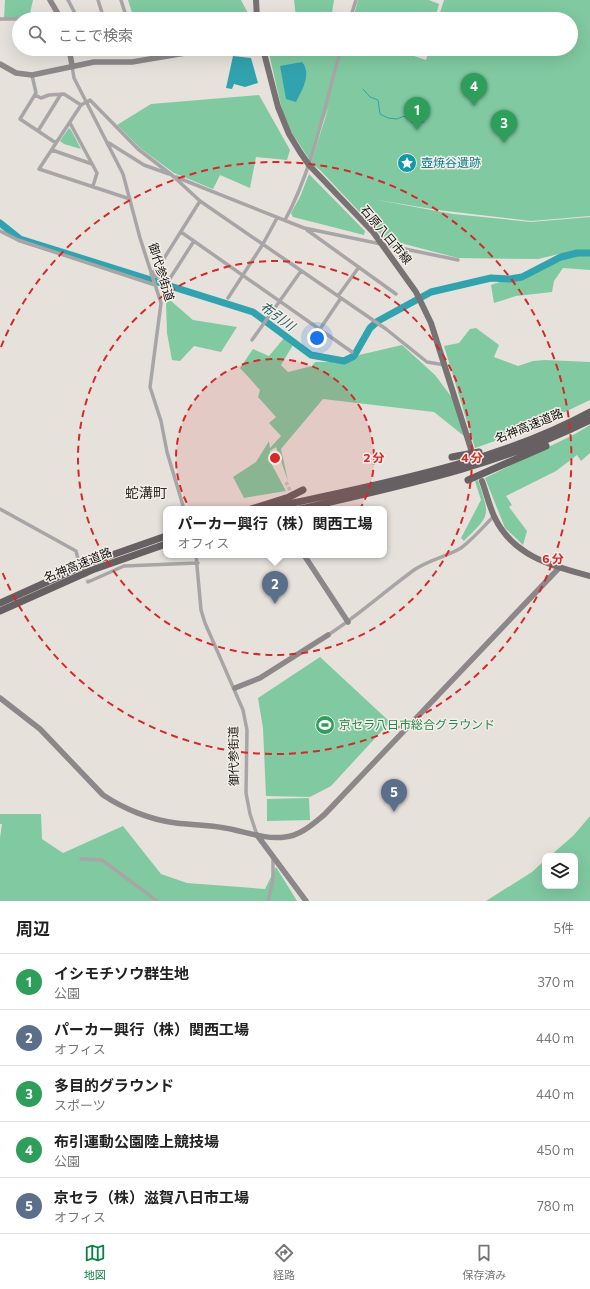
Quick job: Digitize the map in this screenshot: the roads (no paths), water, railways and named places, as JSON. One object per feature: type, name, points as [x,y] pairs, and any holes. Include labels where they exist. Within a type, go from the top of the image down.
[{"type":"highway","name":"名神高速道路","points":[[280,506],[374,485],[460,462],[561,426],[590,412]]},
{"type":"highway","name":"名神高速道路","points":[[312,506],[462,470],[536,444],[590,421]]},
{"type":"highway","points":[[468,480],[550,444],[590,421]]},
{"type":"highway","points":[[452,457],[487,450],[497,450]]},
{"type":"highway","points":[[260,506],[289,497],[303,490]]},
{"type":"highway","name":"名神高速道路","points":[[0,603],[89,563],[163,537]]},
{"type":"highway","name":"名神高速道路","points":[[0,611],[92,570],[163,545]]},
{"type":"main road","points":[[256,0],[257,12]]},
{"type":"main road","name":"石原八日市線","points":[[265,56],[283,121],[309,165],[372,232],[401,269],[420,299],[431,323],[471,449]]},
{"type":"main road","points":[[482,481],[494,516],[515,545],[536,560],[590,576]]},
{"type":"street","points":[[50,0],[57,12]]},
{"type":"street","points":[[68,0],[74,12]]},
{"type":"street","points":[[98,0],[102,12]]},
{"type":"street","points":[[121,0],[125,12]]},
{"type":"street","points":[[352,12],[356,0]]},
{"type":"street","points":[[0,19],[12,19]]},
{"type":"street","name":"御代参街道","points":[[70,56],[74,78],[123,174],[161,303],[150,376],[150,387],[183,506]]},
{"type":"street","points":[[0,64],[16,73],[32,75],[72,65],[94,62],[137,62],[171,56]]},
{"type":"street","points":[[285,220],[298,195],[309,165],[339,56]]},
{"type":"street","points":[[32,75],[35,95],[20,119],[56,143]]},
{"type":"street","points":[[38,131],[61,94]]},
{"type":"street","points":[[35,95],[41,98],[48,95],[64,94],[82,105]]},
{"type":"street","points":[[130,199],[39,169],[86,101],[90,100],[138,149],[173,176],[200,201],[379,324],[427,362],[445,365]]},
{"type":"street","points":[[70,123],[97,173],[93,186]]},
{"type":"street","points":[[107,142],[144,165],[304,228],[458,260]]},
{"type":"street","points":[[52,150],[92,164]]},
{"type":"street","points":[[194,241],[169,280],[152,276],[200,201]]},
{"type":"street","points":[[228,298],[242,274],[263,244],[277,218]]},
{"type":"street","points":[[304,228],[396,294]]},
{"type":"street","points":[[0,231],[18,240],[155,284]]},
{"type":"street","points":[[181,232],[352,352]]},
{"type":"street","points":[[320,329],[359,267]]},
{"type":"street","points":[[252,340],[301,271]]},
{"type":"street","points":[[0,509],[76,551],[78,559]]},
{"type":"street","points":[[235,688],[260,678],[348,622],[415,570],[433,559],[460,548],[472,539],[494,516]]},
{"type":"street","name":"御代参街道","points":[[197,558],[203,616],[209,635],[235,688],[243,710],[247,730],[246,793],[250,814],[257,834],[273,858],[306,901]]},
{"type":"street","points":[[306,558],[348,622]]},
{"type":"street","points":[[88,582],[124,566],[198,563]]},
{"type":"street","points":[[0,698],[40,729],[103,795],[114,803],[140,814],[174,823],[223,827],[271,838],[286,837],[307,828],[324,815],[559,568]]},
{"type":"street","points":[[80,858],[102,860],[154,900]]},
{"type":"street","points":[[268,901],[273,880],[273,858]]},
{"type":"water","points":[[233,56],[251,58],[258,83],[245,87],[234,84],[232,89],[226,88]]},
{"type":"water","points":[[302,62],[305,67],[306,77],[296,102],[286,99],[280,66]]},
{"type":"waterway","points":[[363,89],[370,97],[378,100],[380,114],[388,118],[397,119],[404,116],[413,123],[424,122]]},
{"type":"waterway","name":"布引川","points":[[0,223],[20,239],[253,312],[311,355],[344,361],[354,356],[370,328],[378,321],[431,292],[491,278],[510,279],[522,277],[561,257],[577,253],[590,253]]},
{"type":"tunnel","points":[[286,482],[298,506]]},
{"type":"tunnel","points":[[78,559],[88,582]]},
{"type":"place","name":"布引運動公園陸上競技場","points":[[474,106]]},
{"type":"place","name":"イシモチソウ群生地","points":[[417,130]]},
{"type":"place","name":"多目的グラウンド","points":[[504,143]]},
{"type":"place","name":"壺焼谷遺跡","points":[[407,163]]},
{"type":"place","name":"パーカー興行（株）関西工場","points":[[275,604]]},
{"type":"place","name":"京セラ八日市総合グラウンド","points":[[325,725]]},
{"type":"place","name":"京セラ（株）滋賀八日市工場","points":[[394,812]]},
{"type":"district","name":"蛇溝町","points":[[146,493]]}]
